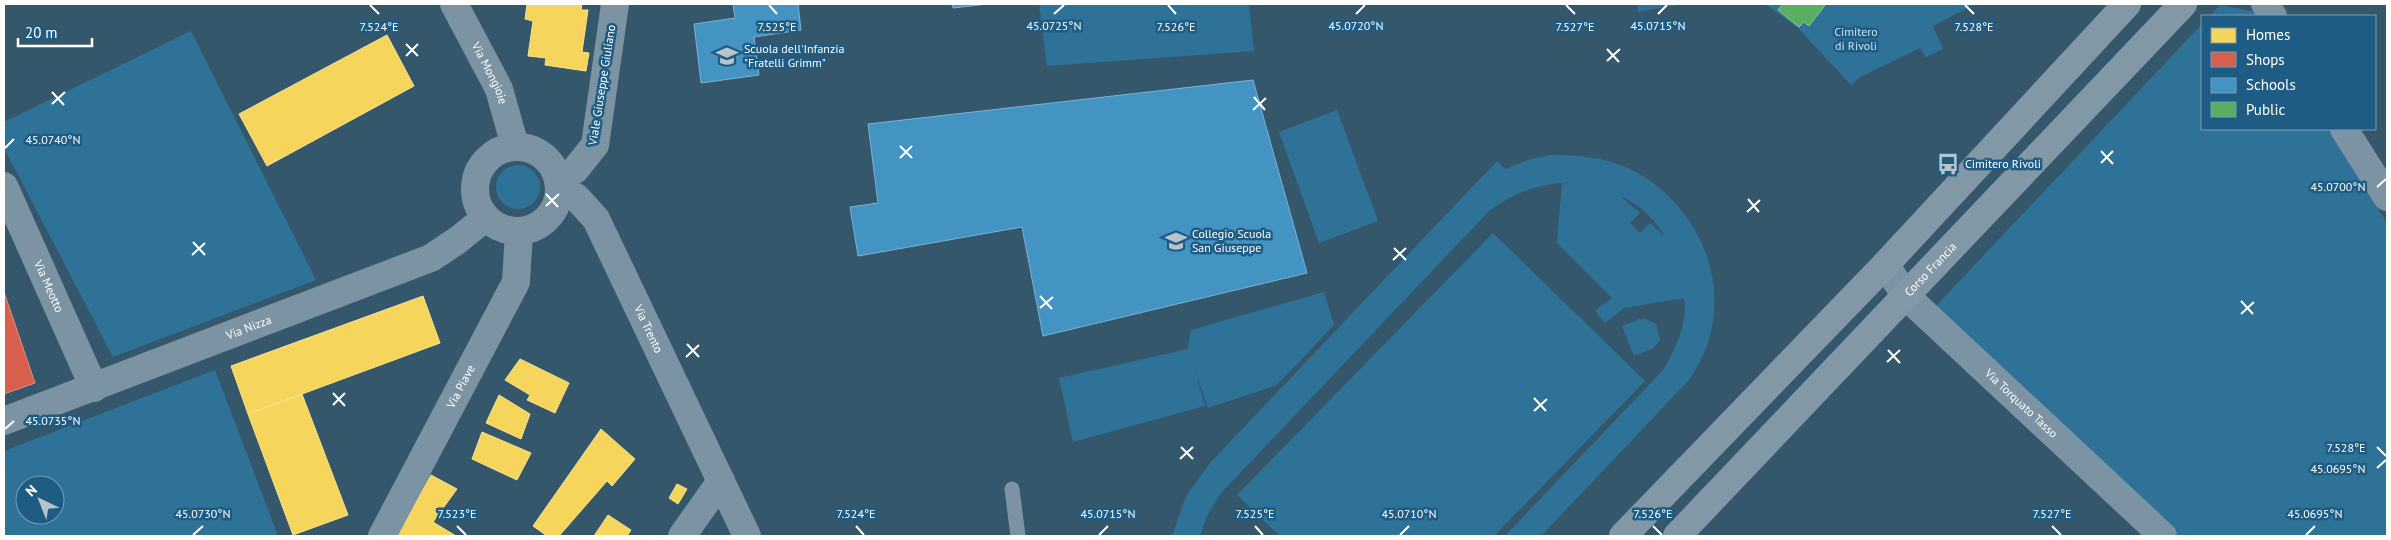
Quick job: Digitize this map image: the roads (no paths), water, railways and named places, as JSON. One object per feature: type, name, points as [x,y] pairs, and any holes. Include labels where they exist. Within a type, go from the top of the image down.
[{"type":"main road","points":[[1623,536],[1885,265],[2126,4]]},
{"type":"main road","name":"Corso Francia","points":[[1677,536],[1907,297],[2182,4]]},
{"type":"street","name":"Via Mongioie","points":[[454,4],[499,89],[515,146]]},
{"type":"street","name":"Viale Giuseppe Giuliano","points":[[559,185],[575,170],[594,145],[615,4]]},
{"type":"street","points":[[2265,4],[2272,15]]},
{"type":"street","points":[[2345,130],[2387,197]]},
{"type":"street","points":[[515,146],[539,152],[548,160],[559,185],[557,203],[550,215],[531,229],[519,232],[505,230],[485,218],[478,207],[474,194],[475,180],[480,167],[490,156],[515,146]]},
{"type":"street","name":"Via Trento","points":[[559,185],[576,198],[596,219],[747,536]]},
{"type":"street","name":"Via Meotto","points":[[4,186],[94,388]]},
{"type":"street","name":"Via Nizza","points":[[4,421],[431,258],[458,240],[485,218]]},
{"type":"street","name":"Via Piave","points":[[382,536],[516,282],[519,232]]},
{"type":"street","name":"Via Torquato Tasso","points":[[1885,265],[1907,297],[2163,536]]},
{"type":"street","points":[[682,536],[720,481]]},
{"type":"lane","points":[[1012,490],[1018,536]]},
{"type":"place","name":"Scuola dell'Infanzia \"Fratelli Grimm\"","points":[[727,56]]},
{"type":"place","name":"Cimitero Rivoli","points":[[1948,164]]},
{"type":"place","name":"Collegio Scuola San Giuseppe","points":[[1176,241]]},
{"type":"park label","name":"Cimitero di Rivoli","points":[[1856,39]]}]
